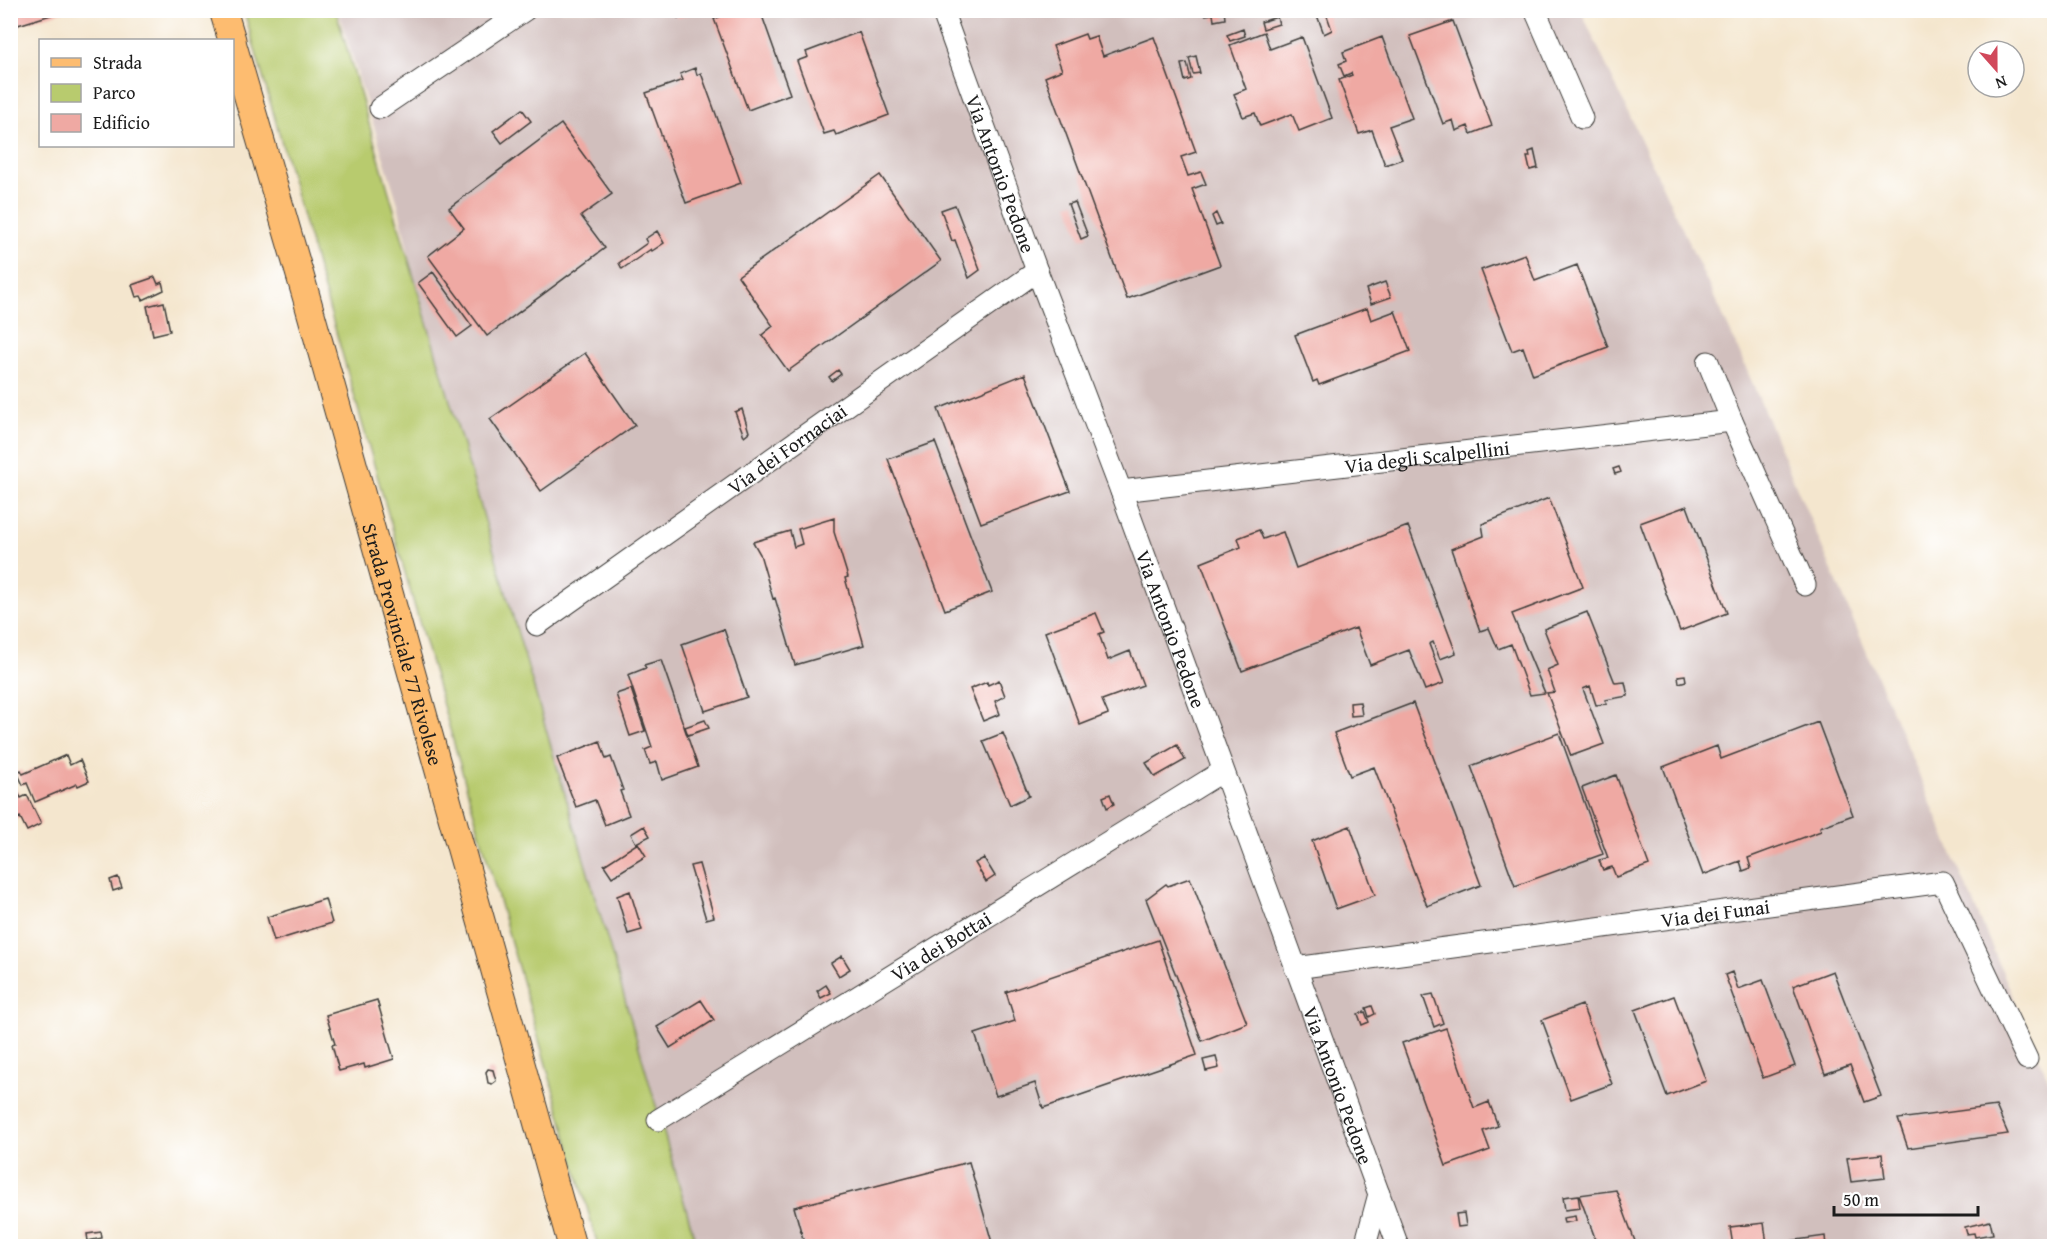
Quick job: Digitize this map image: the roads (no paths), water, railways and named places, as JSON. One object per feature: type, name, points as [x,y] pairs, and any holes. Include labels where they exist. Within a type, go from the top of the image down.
[{"type":"main road","name":"Strada Provinciale 77 Rivolese","points":[[224,10],[231,39]]},
{"type":"main road","name":"Strada Provinciale 77 Rivolese","points":[[234,48],[572,1246]]},
{"type":"street","points":[[380,108],[525,10]]},
{"type":"street","name":"Via Antonio Pedone","points":[[942,10],[1036,271],[1121,491],[1398,1246]]},
{"type":"street","points":[[1535,10],[1582,118]]},
{"type":"street","name":"Via dei Fornaciai","points":[[537,625],[1036,271]]},
{"type":"street","points":[[1708,362],[1805,585]]},
{"type":"street","name":"Via degli Scalpellini","points":[[1121,491],[1732,421]]},
{"type":"street","name":"Via dei Bottai","points":[[658,1120],[1223,771]]},
{"type":"street","name":"Via dei Funai","points":[[1295,968],[1943,882],[2027,1059]]},
{"type":"street","points":[[1365,1246],[1378,1194]]}]
